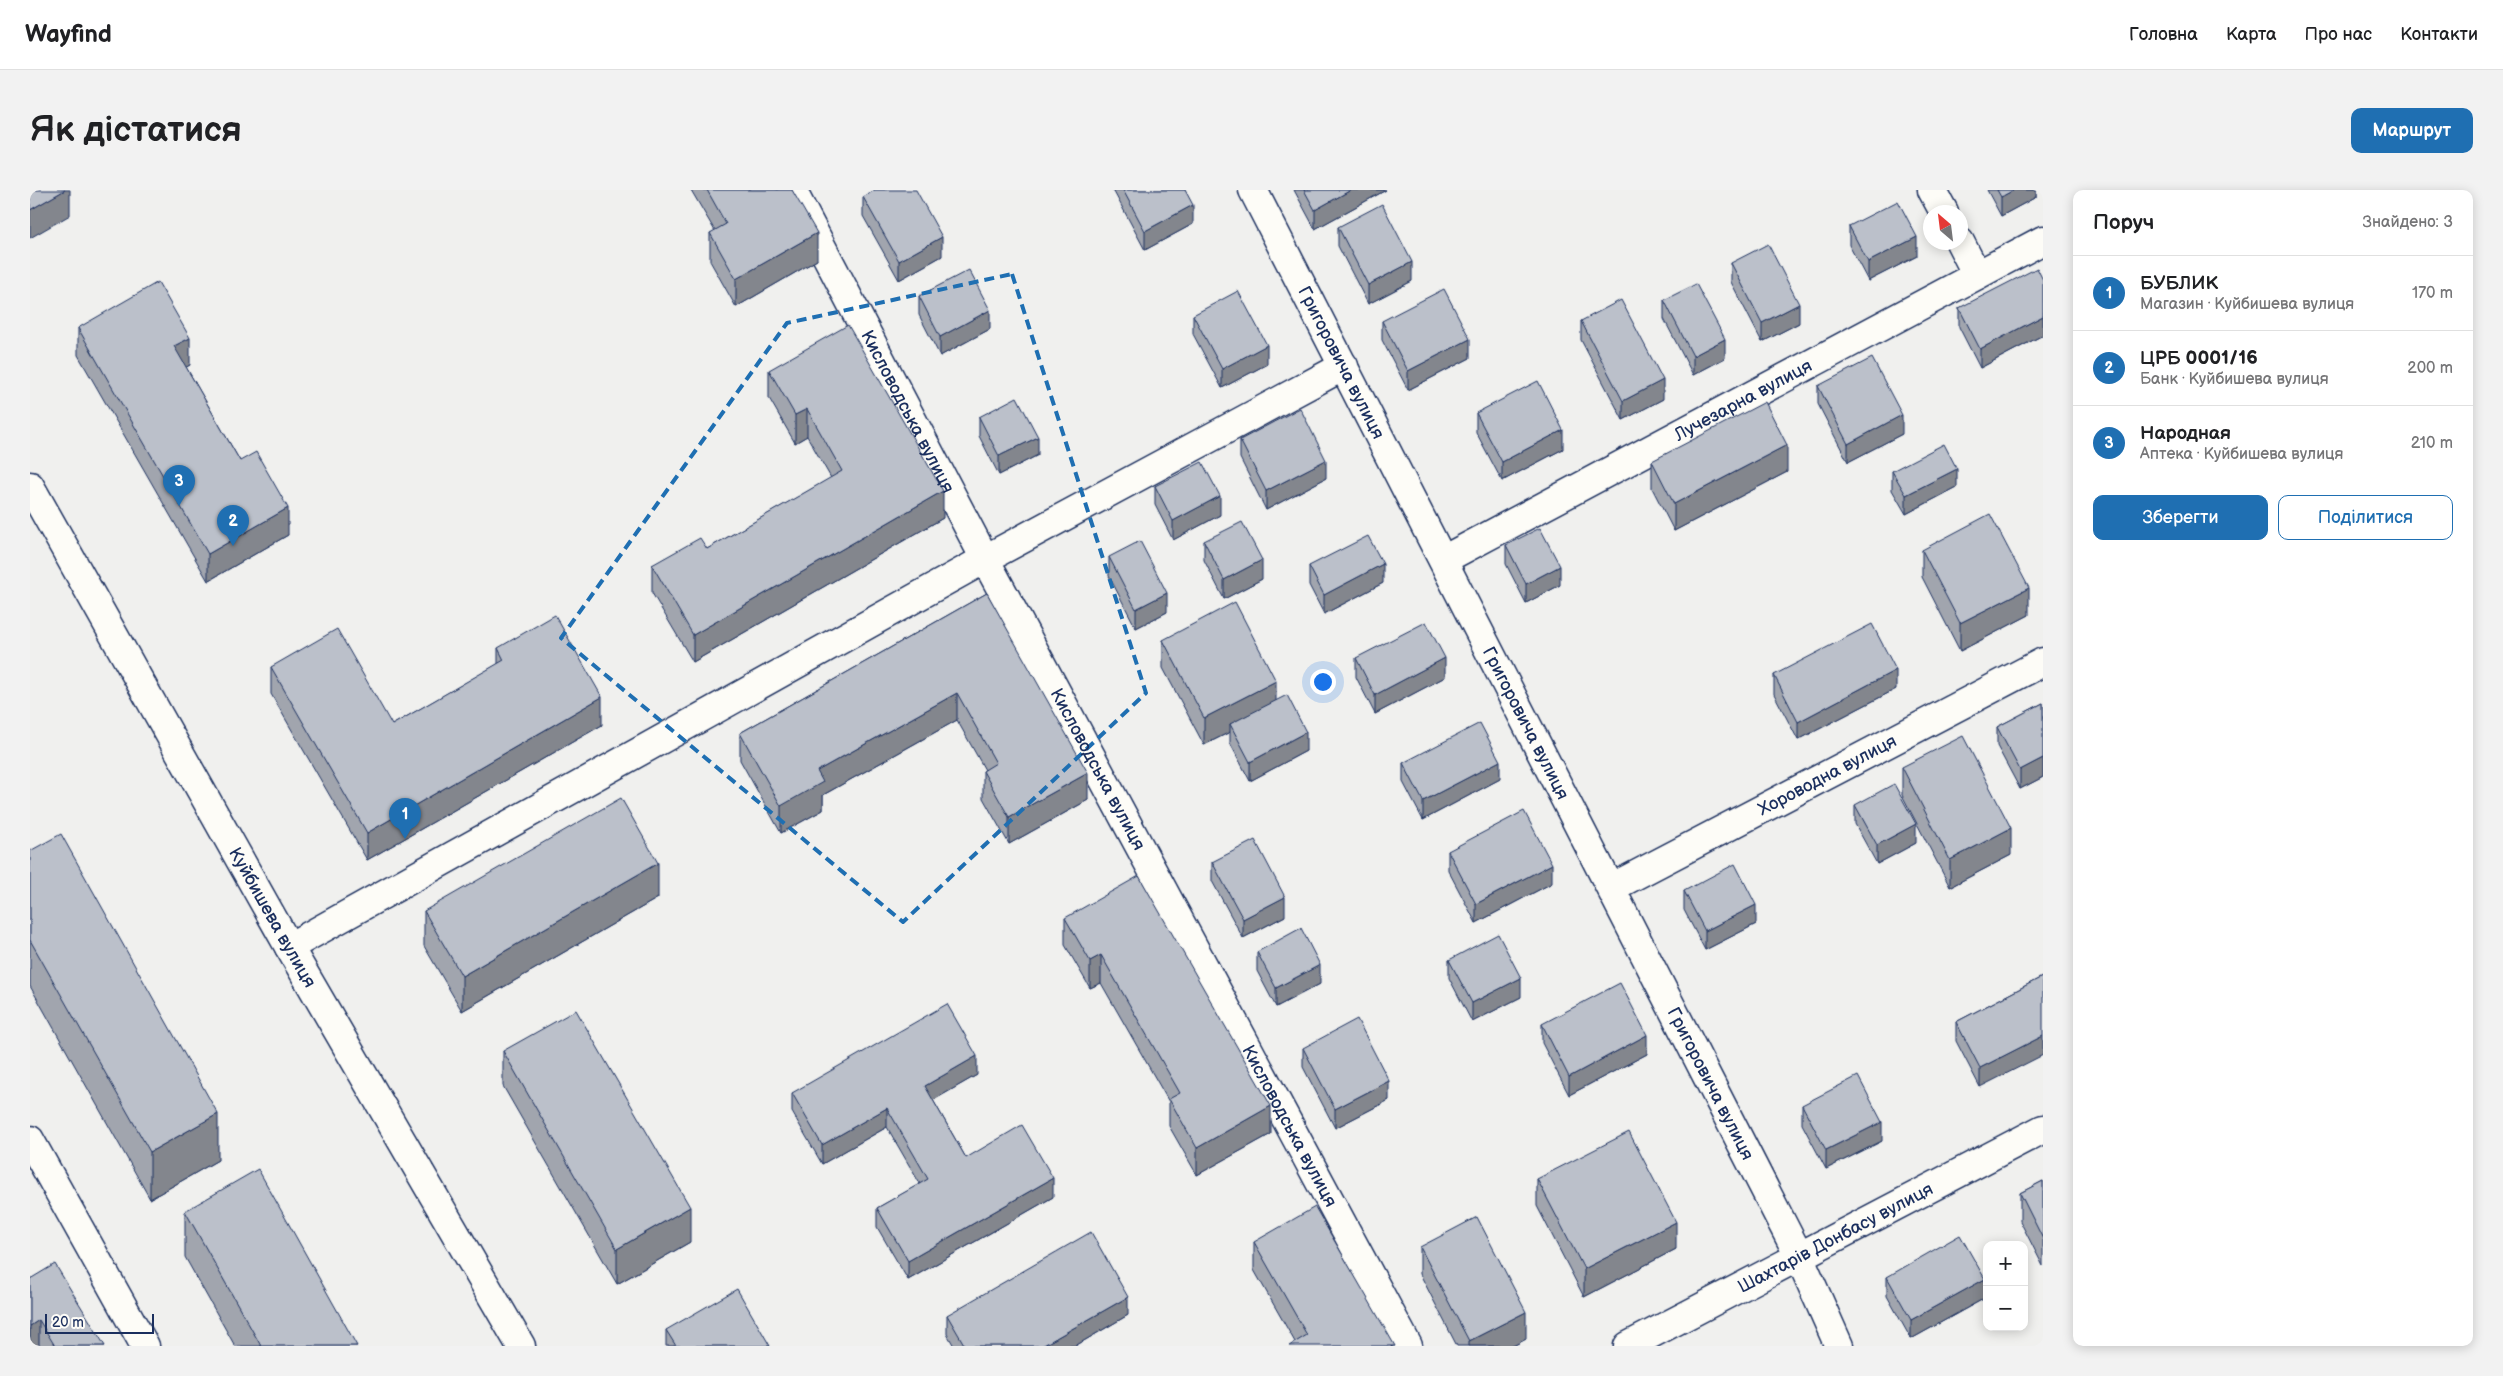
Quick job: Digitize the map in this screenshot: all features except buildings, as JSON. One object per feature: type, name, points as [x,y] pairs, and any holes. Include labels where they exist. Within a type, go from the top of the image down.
[{"type":"street","name":"Кисловодська вулиця","points":[[792,190],[985,559],[1408,1346]]},
{"type":"street","name":"Григоровича вулиця","points":[[1253,190],[1799,1256],[1839,1346]]},
{"type":"street","points":[[1932,190],[1940,205]]},
{"type":"street","name":"Лучезарна вулиця","points":[[1443,560],[2043,240]]},
{"type":"street","points":[[1964,250],[1977,275]]},
{"type":"street","points":[[289,947],[985,559],[1344,366]]},
{"type":"street","name":"Куйбишева вулиця","points":[[30,486],[289,947],[521,1346]]},
{"type":"street","name":"Хороводна вулиця","points":[[1611,888],[2043,662]]},
{"type":"street","name":"Шахтарів Донбасу вулиця","points":[[1628,1346],[2043,1129]]},
{"type":"street","points":[[30,1140],[145,1346]]},
{"type":"highlighted area","points":[[1012,274],[1146,693],[903,922],[561,638],[787,323]]},
{"type":"place","name":"Народная","points":[[179,506]]},
{"type":"place","name":"ЦРБ 0001/16","points":[[233,546]]},
{"type":"place","name":"БУБЛИК","points":[[405,839]]}]
